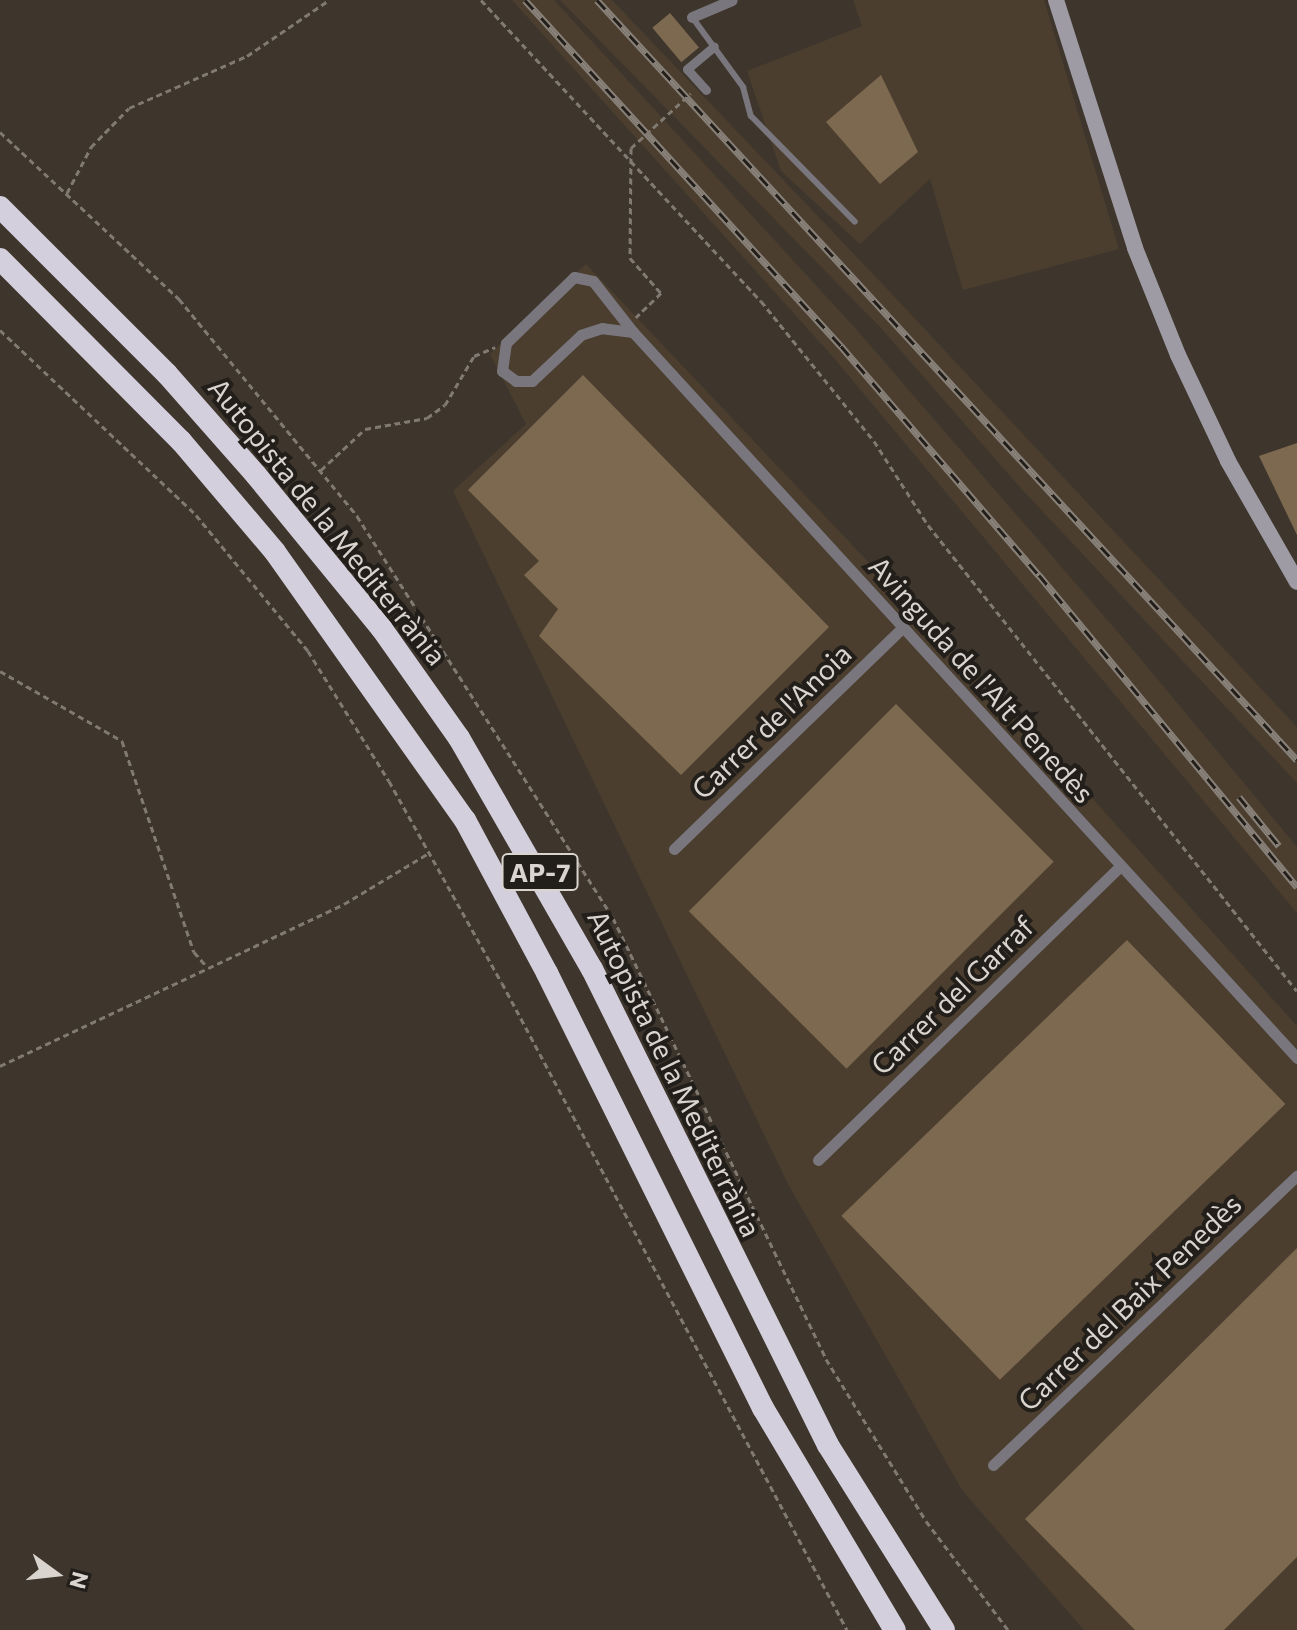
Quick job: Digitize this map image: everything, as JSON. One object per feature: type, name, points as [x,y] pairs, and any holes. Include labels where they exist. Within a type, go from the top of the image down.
[{"type":"highway","name":"Autopista de la Mediterrània","points":[[0,207],[130,335],[247,465],[382,629],[444,716],[561,910],[828,1445],[944,1630]]},
{"type":"highway","name":"AP-7","points":[[0,259],[181,441],[275,552],[465,820],[573,1023],[763,1408],[895,1630]]},
{"type":"main road","points":[[1056,0],[1135,248],[1178,355],[1290,559],[1297,582]]},
{"type":"street","points":[[692,17],[732,0]]},
{"type":"street","points":[[706,90],[687,69],[714,46]]},
{"type":"street","name":"Avinguda de l'Alt Penedès","points":[[506,343],[574,277],[593,281],[630,329],[1297,1058]]},
{"type":"street","points":[[506,343],[502,371],[516,381],[532,381],[581,335],[602,328],[630,329]]},
{"type":"street","name":"Carrer de l'Anoia","points":[[674,849],[902,628]]},
{"type":"street","name":"Carrer del Garraf","points":[[818,1160],[1120,866]]},
{"type":"street","name":"Carrer del Baix Penedès","points":[[993,1465],[1297,1175]]},
{"type":"lane","points":[[692,17],[743,87],[751,116],[855,222]]},
{"type":"path","points":[[67,193],[91,147],[129,108],[247,56],[329,0]]},
{"type":"path","points":[[481,0],[761,301],[874,441],[928,525],[1297,991]]},
{"type":"path","points":[[630,329],[661,293],[630,258],[631,148],[691,93]]},
{"type":"path","points":[[0,330],[196,515],[281,614],[429,853],[847,1630]]},
{"type":"path","points":[[321,470],[365,429],[427,418],[445,405],[474,356],[506,343]]},
{"type":"path","points":[[0,671],[122,741],[194,952],[206,966]]},
{"type":"path","points":[[0,1066],[206,966],[344,904],[429,853]]},
{"type":"shaded area","points":[[512,0],[554,0],[856,329],[1134,651],[1297,847],[1297,913],[834,358]]},
{"type":"shaded area","points":[[560,0],[612,0],[890,292],[1297,727],[1297,783],[1017,484],[881,328]]},
{"type":"shaded area","points":[[853,0],[1044,0],[1119,249],[963,290],[930,179],[860,244],[781,171],[747,71],[862,26]]},
{"type":"shaded area","points":[[586,264],[1091,797],[1297,1026],[1297,1630],[1084,1630],[962,1490],[788,1184],[453,491],[526,424],[490,354]]},
{"type":"building","points":[[670,13],[699,47],[681,62],[652,28]]},
{"type":"building","points":[[881,75],[918,152],[880,184],[826,122]]},
{"type":"building","points":[[583,375],[829,627],[681,775],[539,636],[558,609],[524,575],[539,561],[468,490]]},
{"type":"building","points":[[1297,443],[1297,535],[1259,456]]},
{"type":"building","points":[[896,704],[1054,862],[847,1069],[689,911]]},
{"type":"building","points":[[1127,940],[1285,1104],[1000,1380],[841,1216]]},
{"type":"building","points":[[1297,1248],[1297,1557],[1224,1630],[1135,1630],[1025,1519]]},
{"type":"railway","points":[[525,0],[841,346],[1039,575],[1297,887]]},
{"type":"railway","points":[[597,0],[1297,760]]},
{"type":"railway","points":[[1239,797],[1279,846]]}]
